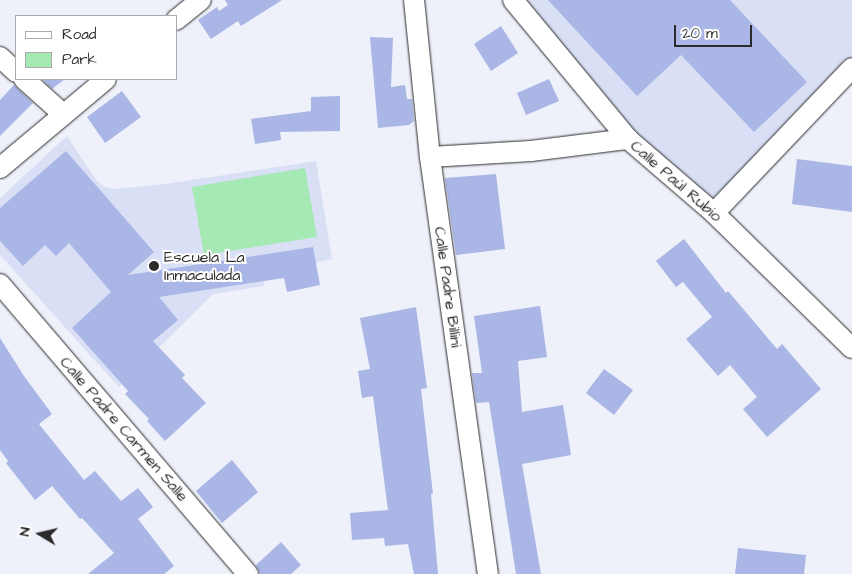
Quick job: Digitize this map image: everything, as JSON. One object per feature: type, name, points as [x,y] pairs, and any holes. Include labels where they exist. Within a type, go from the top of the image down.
[{"type":"street","points":[[178,18],[201,0]]},
{"type":"street","name":"Calle Padre Billini","points":[[414,0],[430,157],[488,574]]},
{"type":"street","name":"Calle Paúl Rubio","points":[[513,0],[628,139],[714,213],[852,348]]},
{"type":"street","points":[[0,57],[15,71]]},
{"type":"street","points":[[714,213],[849,77]]},
{"type":"street","points":[[25,80],[62,114]]},
{"type":"street","points":[[0,168],[105,80]]},
{"type":"street","points":[[430,157],[531,151],[628,139]]},
{"type":"street","name":"Calle Padre Carmen Salle","points":[[0,284],[248,574]]},
{"type":"shaded area","points":[[516,0],[852,0],[852,68],[714,213],[628,139]]},
{"type":"shaded area","name":"Escuela La Inmaculada","points":[[67,136],[96,180],[104,187],[116,189],[165,184],[316,161],[332,259],[265,274],[264,286],[213,294],[119,387],[0,255],[0,198]]},
{"type":"green space","points":[[305,168],[317,237],[204,255],[192,187]]},
{"type":"building","points":[[225,0],[282,0],[241,26],[238,21],[211,39],[198,20],[217,7],[219,11],[228,5]]},
{"type":"building","points":[[548,0],[730,0],[807,82],[754,132],[681,55],[637,96]]},
{"type":"building","points":[[501,26],[518,53],[491,71],[474,44]]},
{"type":"building","points":[[370,37],[393,38],[391,87],[405,85],[407,99],[412,99],[414,121],[409,125],[378,128]]},
{"type":"building","points":[[549,79],[559,101],[526,115],[517,93]]},
{"type":"building","points":[[43,80],[64,80],[52,89]]},
{"type":"building","points":[[14,85],[33,103],[0,136],[0,100]]},
{"type":"building","points":[[122,91],[141,117],[105,143],[87,117]]},
{"type":"building","points":[[340,96],[340,131],[280,132],[281,140],[255,144],[251,119],[311,111],[311,97]]},
{"type":"building","points":[[66,151],[154,252],[128,275],[313,247],[320,285],[287,292],[284,278],[159,297],[178,320],[153,341],[185,375],[182,378],[206,403],[165,441],[147,421],[149,419],[125,394],[128,391],[72,328],[111,292],[69,243],[56,256],[45,245],[23,266],[0,241],[0,208]]},
{"type":"building","points":[[797,159],[852,166],[852,212],[792,204]]},
{"type":"building","points":[[496,174],[505,249],[456,255],[445,178]]},
{"type":"building","points":[[684,239],[726,293],[728,291],[777,349],[782,344],[821,389],[767,437],[743,409],[757,397],[730,365],[718,376],[686,339],[712,317],[683,282],[676,287],[656,261]]},
{"type":"building","points":[[540,306],[547,357],[518,361],[522,412],[563,405],[571,455],[522,464],[541,574],[516,574],[489,402],[476,403],[472,373],[482,373],[474,316]]},
{"type":"building","points":[[416,307],[427,388],[421,389],[433,494],[431,494],[438,574],[414,574],[408,544],[385,546],[384,538],[352,540],[350,513],[388,510],[373,396],[362,398],[358,371],[370,369],[360,318]]},
{"type":"building","points":[[0,338],[24,376],[52,414],[39,424],[84,480],[95,471],[121,501],[138,488],[153,507],[138,519],[174,566],[164,574],[88,574],[114,553],[82,518],[80,519],[52,486],[35,500],[6,463],[8,461],[0,450]]},
{"type":"building","points":[[604,369],[633,390],[614,415],[586,393]]},
{"type":"building","points":[[232,460],[258,492],[222,523],[196,491]]},
{"type":"building","points":[[281,542],[301,565],[291,574],[260,574],[256,565]]},
{"type":"building","points":[[738,548],[806,555],[804,574],[735,574]]},
{"type":"place","name":"Escuela La Inmaculada","points":[[154,266]]}]
